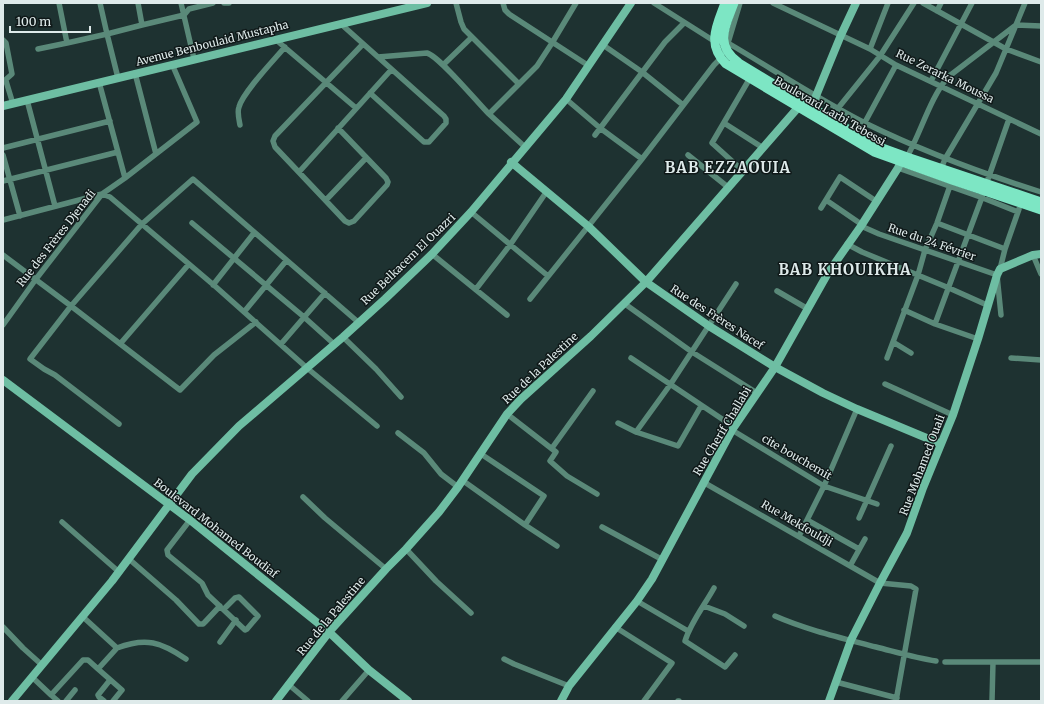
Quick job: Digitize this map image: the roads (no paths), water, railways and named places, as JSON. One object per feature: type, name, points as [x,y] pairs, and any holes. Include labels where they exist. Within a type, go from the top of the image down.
[{"type":"main road","points":[[725,3],[716,26],[714,41],[725,49]]},
{"type":"main road","points":[[725,49],[723,38],[734,3]]},
{"type":"main road","name":"Boulevard Larbi Tebessi","points":[[725,49],[726,64],[858,134],[902,161],[951,183],[986,187],[1019,208],[1041,210]]},
{"type":"main road","name":"Boulevard Larbi Tebessi","points":[[725,49],[739,63],[801,104]]},
{"type":"main road","name":"Boulevard Larbi Tebessi","points":[[811,109],[874,152],[902,161],[941,169],[986,187],[1041,202]]},
{"type":"street","points":[[59,3],[67,43]]},
{"type":"street","points":[[100,3],[118,78]]},
{"type":"street","points":[[138,3],[142,25]]},
{"type":"street","points":[[181,3],[194,59]]},
{"type":"street","points":[[38,49],[184,15],[189,9],[213,3]]},
{"type":"street","points":[[224,3],[229,3]]},
{"type":"street","name":"Avenue Benboulaid Mustapha","points":[[3,106],[427,3]]},
{"type":"street","points":[[456,3],[461,22],[472,37],[518,84]]},
{"type":"street","points":[[503,3],[505,10],[509,14],[589,66]]},
{"type":"street","points":[[489,114],[537,66],[576,3]]},
{"type":"street","name":"Rue Belkacem El Ouazri","points":[[12,701],[119,572],[192,474],[239,426],[342,337],[432,254],[471,212],[511,162],[566,99],[631,3]]},
{"type":"street","points":[[654,3],[725,49],[839,107],[864,122],[913,146],[945,159],[986,187],[1041,192]]},
{"type":"street","points":[[530,299],[642,159],[725,49],[740,3]]},
{"type":"street","name":"Rue Zerarka Moussa","points":[[773,3],[870,49],[896,65],[1041,134]]},
{"type":"street","points":[[811,109],[841,35],[856,3]]},
{"type":"street","points":[[870,49],[888,3]]},
{"type":"street","points":[[839,107],[880,56],[914,3]]},
{"type":"street","points":[[923,3],[993,43],[1041,62]]},
{"type":"street","points":[[936,11],[941,3]]},
{"type":"street","points":[[931,81],[972,3]]},
{"type":"street","points":[[941,169],[945,159],[996,73],[1025,3]]},
{"type":"street","points":[[595,135],[665,42],[684,23]]},
{"type":"street","points":[[341,24],[445,118],[446,123],[429,142],[426,143],[370,93]]},
{"type":"street","points":[[902,161],[913,146],[941,86],[948,77],[1016,25],[1041,26]]},
{"type":"street","points":[[443,65],[472,37]]},
{"type":"street","points":[[275,39],[356,108]]},
{"type":"street","points":[[3,40],[6,43],[12,74],[4,81],[13,104]]},
{"type":"street","points":[[338,128],[386,178],[388,184],[354,221],[349,223],[346,222],[275,147],[273,139],[363,44]]},
{"type":"street","points":[[603,45],[642,72],[683,105]]},
{"type":"street","points":[[240,125],[238,108],[241,101],[285,47]]},
{"type":"street","points":[[378,57],[427,53],[435,57],[489,114],[525,147]]},
{"type":"street","name":"Rue des Frères Djenadi","points":[[3,325],[36,279],[102,194],[197,122],[172,64]]},
{"type":"street","points":[[858,134],[896,65]]},
{"type":"street","points":[[299,172],[391,70]]},
{"type":"street","points":[[135,74],[156,154]]},
{"type":"street","points":[[743,171],[712,143],[750,78]]},
{"type":"street","points":[[99,82],[125,178]]},
{"type":"street","points":[[566,99],[600,128],[642,159]]},
{"type":"street","points":[[27,100],[55,206]]},
{"type":"street","name":"Rue de la Palestine","points":[[276,701],[329,632],[439,512],[481,454],[507,414],[625,304],[646,282],[801,104]]},
{"type":"street","points":[[935,324],[969,235],[1009,119]]},
{"type":"street","points":[[3,148],[110,121]]},
{"type":"street","points":[[724,123],[763,148]]},
{"type":"street","points":[[3,181],[118,152]]},
{"type":"street","points":[[3,155],[20,216]]},
{"type":"street","points":[[688,155],[729,188]]},
{"type":"street","points":[[326,200],[366,158]]},
{"type":"street","name":"Rue Cherif Challabi","points":[[561,701],[569,686],[637,601],[663,560],[703,482],[733,429],[775,367],[828,273],[902,161]]},
{"type":"street","name":"Rue des Frères Nacef","points":[[511,162],[588,226],[646,282],[709,326],[775,367],[857,409],[941,444]]},
{"type":"street","points":[[822,208],[840,177],[876,201]]},
{"type":"street","points":[[119,424],[55,375],[30,359],[71,306],[142,224],[192,179],[358,322]]},
{"type":"street","points":[[887,358],[918,275],[925,250],[937,223],[951,183]]},
{"type":"street","points":[[476,289],[510,245],[547,191]]},
{"type":"street","points":[[3,220],[102,194],[110,197],[256,322],[307,368],[377,426]]},
{"type":"street","name":"Rue du 24 Février","points":[[826,200],[861,225],[879,234],[959,262],[998,272]]},
{"type":"street","points":[[1001,315],[998,272],[1019,208]]},
{"type":"street","points":[[471,212],[548,276]]},
{"type":"street","points":[[192,223],[334,344]]},
{"type":"street","points":[[937,223],[1005,249]]},
{"type":"street","points":[[213,285],[254,233]]},
{"type":"street","points":[[847,244],[862,252],[949,288],[987,306]]},
{"type":"street","points":[[432,254],[507,315]]},
{"type":"street","points":[[998,272],[1037,254],[1041,274]]},
{"type":"street","points":[[3,255],[180,390],[214,355],[256,322]]},
{"type":"street","points":[[244,312],[286,261]]},
{"type":"street","points":[[120,344],[189,264]]},
{"type":"street","name":"Rue Mohamed Ouali","points":[[829,701],[851,640],[907,533],[953,415],[998,272]]},
{"type":"street","points":[[636,432],[670,385],[736,284]]},
{"type":"street","points":[[777,291],[808,309]]},
{"type":"street","points":[[281,344],[325,293]]},
{"type":"street","points":[[625,304],[692,352],[757,393]]},
{"type":"street","points":[[904,310],[935,324],[978,339]]},
{"type":"street","points":[[342,337],[376,369],[401,397]]},
{"type":"street","points":[[893,342],[911,353]]},
{"type":"street","name":"cite bouchemit","points":[[631,358],[733,429],[824,486],[877,504]]},
{"type":"street","points":[[1011,358],[1041,360]]},
{"type":"street","name":"Boulevard Mohamed Boudiaf","points":[[3,380],[190,520],[329,632],[369,670],[408,701]]},
{"type":"street","points":[[884,384],[953,415]]},
{"type":"street","points":[[552,448],[593,392]]},
{"type":"street","points":[[618,423],[636,432],[678,446],[701,406]]},
{"type":"street","points":[[799,536],[824,486],[857,409]]},
{"type":"street","points":[[507,414],[556,452],[550,461],[567,476],[597,494]]},
{"type":"street","points":[[398,433],[424,453],[441,474],[460,484],[557,546]]},
{"type":"street","points":[[859,518],[891,446]]},
{"type":"street","points":[[481,454],[544,496],[525,525]]},
{"type":"street","name":"Rue Mekfouldji","points":[[703,482],[880,583]]},
{"type":"street","points":[[303,497],[325,518],[386,569]]},
{"type":"street","points":[[129,559],[181,605],[199,624],[203,624],[222,608],[235,598],[239,597],[258,615],[246,630],[236,620],[222,608],[208,595],[202,583],[167,553],[167,550],[190,520]]},
{"type":"street","points":[[807,520],[859,549]]},
{"type":"street","points":[[62,522],[119,572]]},
{"type":"street","points":[[602,527],[663,560]]},
{"type":"street","points":[[850,566],[865,539]]},
{"type":"street","points":[[406,549],[436,582],[471,613]]},
{"type":"street","points":[[836,682],[896,699],[916,589],[911,586],[880,583]]},
{"type":"street","points":[[714,588],[688,631],[685,641],[725,667],[735,655]]},
{"type":"street","points":[[637,601],[688,631]]},
{"type":"street","points":[[704,606],[725,614],[744,626]]},
{"type":"street","points":[[82,616],[117,648]]},
{"type":"street","points":[[775,616],[789,622],[851,640],[936,662]]},
{"type":"street","points":[[220,642],[236,620]]},
{"type":"street","points":[[3,627],[42,665]]},
{"type":"street","points":[[615,628],[672,663],[644,701]]},
{"type":"street","points":[[98,669],[117,648],[130,643],[156,643],[166,646],[186,659]]},
{"type":"street","points":[[504,659],[569,686]]},
{"type":"street","points":[[51,695],[83,660],[88,660],[122,691],[113,701]]},
{"type":"street","points":[[945,662],[1041,662]]},
{"type":"street","points":[[992,701],[993,662]]},
{"type":"street","points":[[342,701],[369,670]]},
{"type":"street","points":[[32,677],[58,701]]},
{"type":"street","points":[[104,701],[98,695],[110,680]]},
{"type":"street","points":[[288,684],[308,701]]},
{"type":"street","points":[[66,701],[75,690]]},
{"type":"district","name":"BAB EZZAOUIA","points":[[728,168]]},
{"type":"district","name":"BAB KHOUIKHA","points":[[845,270]]}]
